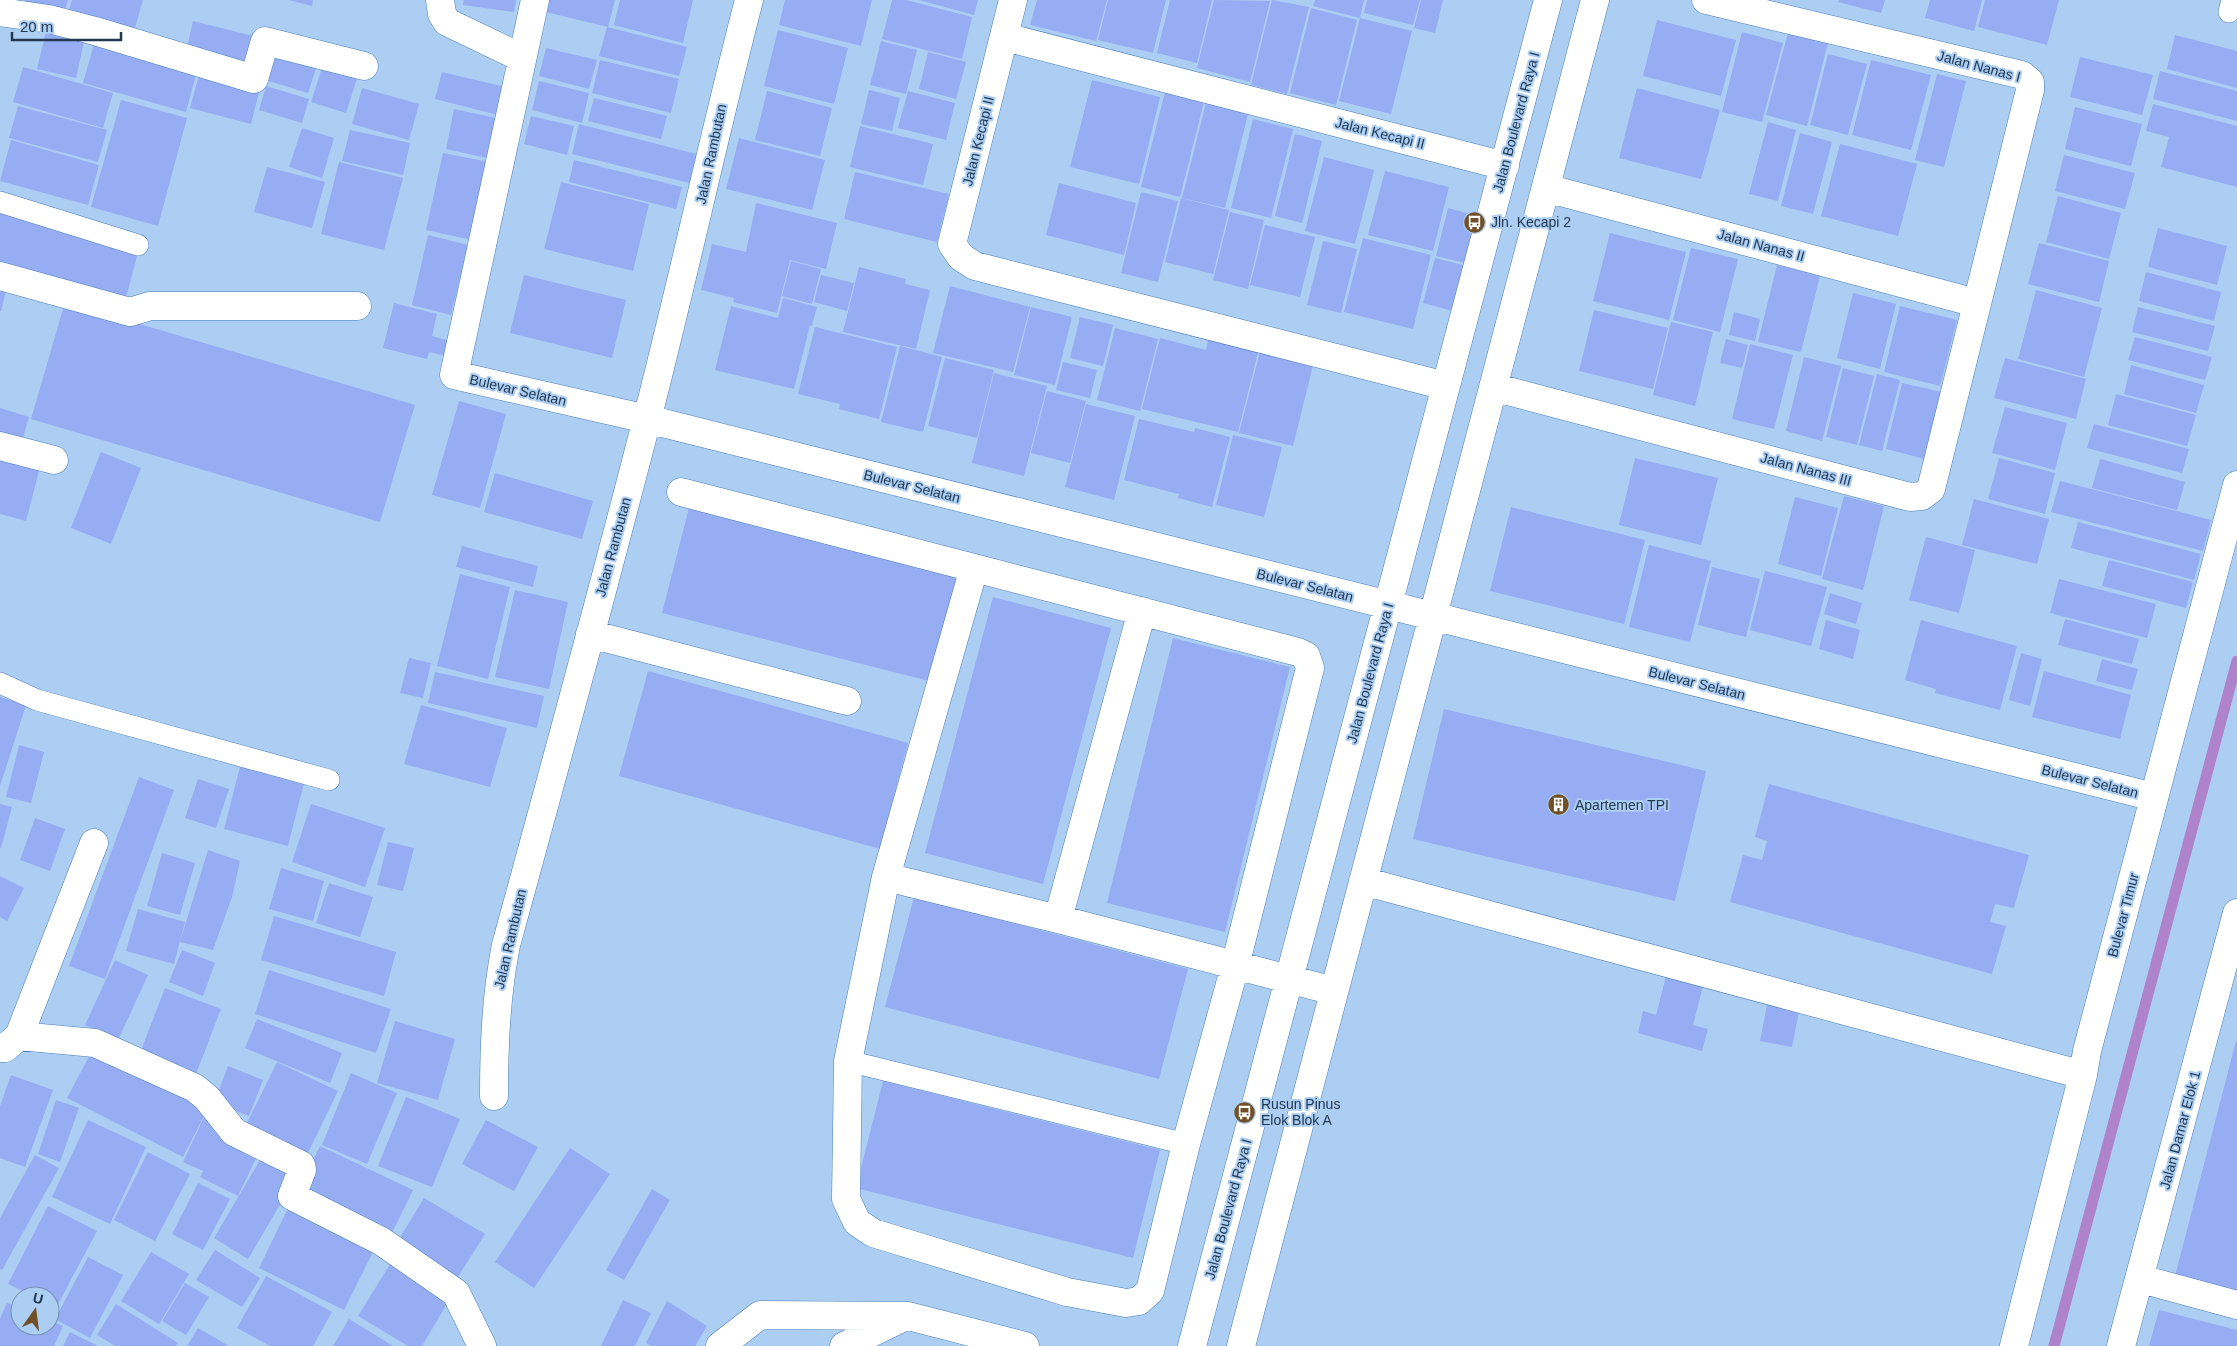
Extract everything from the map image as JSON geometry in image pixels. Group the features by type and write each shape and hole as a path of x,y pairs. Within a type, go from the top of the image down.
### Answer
{"street":[{"path":"440,3 446,22 522,58 535,0"},
{"name":"Jalan Rambutan","path":"494,1096 494,1026 498,987 506,945 647,419 700,206 720,110 749,0"},
{"path":"1004,37 1013,0"},
{"name":"Jalan Boulevard Raya I","path":"1192,1346 1548,0"},
{"path":"1241,1346 1594,0"},
{"name":"Jalan Nanas I","path":"1706,0 2026,78 2030,84 2030,90 1976,303"},
{"path":"0,12 49,19 76,26 254,79 265,41 364,66"},
{"name":"Jalan Kecapi II","path":"1446,386 975,266 961,257 952,244 1004,37 1505,166"},
{"name":"Bulevar Selatan","path":"522,58 454,375 647,419 2154,797"},
{"name":"Jalan Nanas II","path":"1546,188 1976,303"},
{"path":"0,276 130,312 150,306 357,306"},
{"name":"Jalan Nanas III","path":"1493,387 1910,496 1922,496 1931,489 1976,303"},
{"path":"0,446 54,460"},
{"name":"Bulevar Timur","path":"2014,1346 2083,1075 2087,1051 2237,486"},
{"path":"681,492 1142,611 1298,652 1306,656 1310,668 1235,966 1186,1144 1150,1291 1139,1301 1126,1303 1067,1292 873,1234 857,1222 846,1199 848,1061 886,877 974,568"},
{"path":"1058,919 1142,611"},
{"path":"590,634 846,701"},
{"path":"94,842 10,1042 95,1043 195,1088 207,1098 234,1132 301,1165 302,1170 292,1196 381,1240 456,1293 482,1346"},
{"path":"886,877 1058,919 1334,991"},
{"path":"1364,881 2083,1075"},
{"name":"Jalan Damar Elok 1","path":"2121,1346 2141,1279 2237,912"},
{"path":"2141,1279 2237,1305"},
{"path":"720,1346 760,1315 908,1316 1025,1346"},
{"path":"844,1346 908,1316"}],"lane":[{"path":"0,202 138,245"},
{"path":"0,683 37,700 329,780"},
{"path":"848,1061 1186,1144"}],"building":[{"path":"25,0 68,0 63,17 23,6"},
{"path":"72,0 143,0 134,31 68,13"},
{"path":"289,0 313,0 312,6"},
{"path":"464,0 516,0 514,12 463,5"},
{"path":"549,0 615,0 608,27 546,12"},
{"path":"620,0 693,0 683,43 614,25"},
{"path":"785,0 872,0 861,46 779,25"},
{"path":"892,0 906,0 972,17 962,59 882,39"},
{"path":"919,0 978,0 974,15"},
{"path":"1037,0 1107,0 1096,41 1030,25"},
{"path":"1108,0 1166,0 1153,53 1098,40"},
{"path":"1170,0 1212,0 1197,63 1157,53"},
{"path":"1214,0 1270,1 1250,82 1197,68"},
{"path":"1272,0 1309,7 1287,94 1251,85"},
{"path":"1315,0 1364,0 1360,18 1313,6"},
{"path":"1367,0 1420,0 1413,25 1364,13"},
{"path":"1421,0 1443,0 1435,33 1414,28"},
{"path":"1839,0 1885,0 1881,13 1838,2"},
{"path":"1930,0 1982,0 1974,31 1925,18"},
{"path":"1985,0 2059,0 2047,45 1978,27"},
{"path":"1311,8 1357,20 1336,105 1290,93"},
{"path":"1360,18 1412,31 1391,114 1339,101"},
{"path":"1657,20 1736,40 1721,96 1643,76"},
{"path":"193,21 261,38 253,70 186,52"},
{"path":"48,23 86,32 76,78 37,69"},
{"path":"1790,25 1830,35 1807,126 1766,115"},
{"path":"607,27 687,47 679,76 599,56"},
{"path":"778,30 848,48 834,104 764,86"},
{"path":"1742,32 1783,43 1762,122 1722,112"},
{"path":"2175,35 2237,51 2237,88 2167,69"},
{"path":"96,37 198,67 186,112 83,83"},
{"path":"881,41 917,50 906,94 870,85"},
{"path":"269,44 319,59 308,93 259,78"},
{"path":"546,48 597,60 589,89 539,76"},
{"path":"928,52 966,62 956,99 919,89"},
{"path":"1828,54 1867,64 1848,135 1810,125"},
{"path":"2080,57 2153,75 2142,115 2070,97"},
{"path":"325,58 360,69 346,113 311,102"},
{"path":"600,60 679,79 671,113 592,93"},
{"path":"1871,60 1931,75 1911,150 1852,135"},
{"path":"23,67 113,93 103,128 13,102"},
{"path":"201,67 261,84 251,124 190,108"},
{"path":"2160,71 2237,91 2237,121 2153,99"},
{"path":"442,72 505,87 498,115 435,99"},
{"path":"1937,74 1966,81 1944,167 1915,160"},
{"path":"1092,80 1160,97 1139,184 1070,167"},
{"path":"539,81 589,93 582,123 532,110"},
{"path":"266,86 309,99 302,123 259,110"},
{"path":"362,88 419,104 409,140 352,124"},
{"path":"1166,88 1205,98 1180,197 1141,187"},
{"path":"1637,88 1720,110 1701,179 1619,158"},
{"path":"869,90 900,98 892,131 861,124"},
{"path":"767,91 832,108 820,156 755,140"},
{"path":"908,91 955,103 946,140 898,128"},
{"path":"594,98 667,116 661,139 588,121"},
{"path":"121,100 187,118 158,226 91,207"},
{"path":"1206,103 1248,114 1225,208 1182,198"},
{"path":"2153,104 2237,126 2237,187 2161,167 2169,137 2146,131"},
{"path":"18,106 107,130 98,162 9,138"},
{"path":"2075,107 2142,124 2131,166 2065,149"},
{"path":"454,109 496,118 487,158 446,149"},
{"path":"531,116 574,126 567,155 524,144"},
{"path":"1253,119 1293,129 1271,218 1231,208"},
{"path":"1768,122 1796,130 1778,201 1749,194"},
{"path":"579,124 704,156 697,185 572,154"},
{"path":"860,126 933,144 923,185 850,167"},
{"path":"302,128 334,138 322,178 289,167"},
{"path":"350,130 410,143 403,175 342,161"},
{"path":"1800,133 1832,142 1813,214 1781,206"},
{"path":"1295,134 1322,141 1302,223 1275,216"},
{"path":"739,138 825,160 812,210 726,189"},
{"path":"11,140 99,165 88,205 0,181"},
{"path":"1840,144 1917,164 1898,236 1821,216"},
{"path":"443,153 489,162 472,240 426,230"},
{"path":"2064,155 2135,173 2125,209 2055,191"},
{"path":"1324,157 1374,170 1355,244 1305,231"},
{"path":"574,160 682,187 676,209 569,182"},
{"path":"339,162 403,178 384,250 321,234"},
{"path":"267,167 325,182 312,228 254,212"},
{"path":"1385,171 1449,187 1433,251 1368,235"},
{"path":"855,172 949,194 937,242 844,219"},
{"path":"561,182 649,204 633,271 544,249"},
{"path":"1059,183 1136,203 1124,255 1046,235"},
{"path":"1141,192 1178,201 1158,282 1121,273"},
{"path":"2058,196 2121,213 2109,259 2046,242"},
{"path":"1181,198 1229,210 1213,274 1165,262"},
{"path":"756,203 837,223 826,269 790,260 777,313 733,302 734,298 701,290 712,244 746,252"},
{"path":"1448,208 1482,217 1470,264 1436,256"},
{"path":"0,210 139,249 125,301 0,266"},
{"path":"1230,212 1264,220 1248,289 1213,280"},
{"path":"1265,225 1315,237 1300,297 1250,285"},
{"path":"2158,228 2227,246 2217,285 2148,267"},
{"path":"1610,233 1686,252 1669,320 1593,301"},
{"path":"428,235 468,245 451,315 412,305"},
{"path":"1363,238 1431,255 1413,329 1344,312"},
{"path":"1323,241 1357,249 1341,313 1307,305"},
{"path":"2039,243 2109,261 2099,302 2028,284"},
{"path":"1691,248 1738,259 1720,332 1673,320"},
{"path":"1435,258 1471,267 1460,313 1423,303"},
{"path":"791,261 821,269 812,304 782,296"},
{"path":"1777,265 1820,276 1801,352 1758,342"},
{"path":"859,267 906,279 905,284 930,290 916,349 843,332"},
{"path":"2146,272 2221,292 2214,321 2139,301"},
{"path":"524,275 626,300 612,358 510,333"},
{"path":"821,275 854,283 847,311 814,302"},
{"path":"0,285 7,287 1,311 0,311"},
{"path":"950,286 1030,307 1013,372 933,353"},
{"path":"2036,290 2102,308 2084,377 2018,359"},
{"path":"1853,293 1896,304 1880,369 1837,358"},
{"path":"783,298 817,307 812,326 810,325 794,389 715,370 731,306 778,318"},
{"path":"65,302 415,405 380,522 31,419"},
{"path":"394,303 437,314 432,336 457,343 454,358 429,352 427,359 383,348"},
{"path":"1900,306 1957,320 1940,386 1884,372"},
{"path":"1031,307 1072,317 1055,385 1014,375"},
{"path":"2138,307 2215,326 2208,351 2132,332"},
{"path":"1594,310 1668,328 1653,389 1579,371"},
{"path":"1734,312 1760,319 1755,341 1729,335"},
{"path":"1080,317 1113,325 1103,366 1070,358"},
{"path":"1671,322 1713,332 1695,406 1653,395"},
{"path":"815,327 897,347 879,419 839,409 840,404 798,394"},
{"path":"1115,328 1158,339 1140,411 1097,400"},
{"path":"1210,332 1260,345 1238,432 1142,409 1160,338 1206,350"},
{"path":"2135,337 2212,357 2205,380 2128,360"},
{"path":"1726,339 1748,345 1742,368 1720,363"},
{"path":"1750,344 1793,355 1774,429 1732,419"},
{"path":"900,346 942,357 923,432 881,422"},
{"path":"1261,348 1314,361 1293,446 1239,433"},
{"path":"1804,357 1841,366 1822,441 1786,431"},
{"path":"945,358 994,370 977,438 928,426"},
{"path":"2005,358 2086,379 2076,419 1994,398"},
{"path":"1063,362 1097,370 1090,398 1056,390"},
{"path":"2131,365 2204,385 2196,413 2124,394"},
{"path":"1843,368 1874,376 1857,445 1826,437"},
{"path":"994,373 1047,386 1024,476 972,463"},
{"path":"1877,374 1900,380 1882,451 1859,445"},
{"path":"1902,383 1942,392 1925,459 1886,449"},
{"path":"1047,391 1086,401 1070,463 1031,453"},
{"path":"2116,394 2196,415 2187,446 2108,425"},
{"path":"459,401 506,414 480,508 432,495"},
{"path":"1086,404 1135,416 1114,500 1065,487"},
{"path":"2005,407 2067,423 2055,470 1992,453"},
{"path":"0,408 29,417 20,448 0,442"},
{"path":"1139,419 1194,432 1195,428 1230,437 1212,507 1178,498 1179,494 1124,480"},
{"path":"2094,424 2189,449 2182,473 2087,448"},
{"path":"1233,435 1282,447 1264,517 1216,505"},
{"path":"101,452 141,468 111,544 71,528"},
{"path":"0,457 40,467 26,521 0,514"},
{"path":"1635,458 1718,478 1701,545 1619,525"},
{"path":"1999,458 2055,473 2045,514 1988,499"},
{"path":"2100,459 2185,482 2177,510 2092,488"},
{"path":"495,473 593,501 582,539 484,512"},
{"path":"2060,481 2211,520 2203,551 2051,512"},
{"path":"1844,496 1884,506 1863,590 1822,579"},
{"path":"1795,497 1838,508 1821,576 1778,564"},
{"path":"1974,499 2049,519 2037,564 1962,545"},
{"path":"691,500 962,569 933,682 662,613"},
{"path":"1511,507 1645,540 1624,624 1490,591"},
{"path":"2078,522 2201,554 2194,580 2071,548"},
{"path":"1926,537 1975,550 1959,613 1909,600"},
{"path":"1649,545 1711,561 1690,642 1629,627"},
{"path":"462,546 538,566 533,587 456,567"},
{"path":"2109,560 2193,582 2186,608 2102,586"},
{"path":"1712,567 1760,579 1746,637 1698,625"},
{"path":"1765,571 1827,587 1811,646 1750,630"},
{"path":"460,574 510,587 488,679 437,666"},
{"path":"2059,579 2156,604 2147,638 2050,613"},
{"path":"515,590 568,602 549,689 495,677"},
{"path":"1830,593 1862,603 1856,624 1824,614"},
{"path":"993,597 1111,628 1043,884 925,853"},
{"path":"2065,619 2139,639 2132,664 2058,645"},
{"path":"1826,620 1860,630 1853,659 1819,649"},
{"path":"1921,620 2017,646 2000,710 1935,693 1936,689 1905,680"},
{"path":"1173,638 1290,667 1225,932 1107,903"},
{"path":"2021,653 2042,659 2030,706 2009,700"},
{"path":"409,658 431,663 423,698 400,693"},
{"path":"2102,659 2138,669 2132,690 2096,681"},
{"path":"648,671 908,743 880,849 619,776"},
{"path":"2044,671 2131,695 2120,739 2032,717"},
{"path":"435,672 544,696 537,728 428,703"},
{"path":"0,697 26,705 0,786"},
{"path":"421,705 507,728 490,787 404,764"},
{"name":"Apartemen TPI","path":"1444,709 1706,771 1675,901 1413,839"},
{"path":"19,745 44,752 31,803 6,797"},
{"path":"240,767 304,783 288,846 224,829"},
{"path":"139,777 174,790 105,979 69,966"},
{"path":"198,779 229,789 216,828 185,818"},
{"path":"1769,784 2029,855 2014,908 1995,904 1990,922 2006,926 1992,974 1730,902 1743,855 1762,860 1767,841 1755,837"},
{"path":"0,804 12,807 1,848 0,848"},
{"path":"311,804 385,828 365,887 292,862"},
{"path":"35,818 65,829 50,871 20,860"},
{"path":"388,842 414,848 403,891 377,885"},
{"path":"208,850 240,861 232,897 213,950 180,942"},
{"path":"162,853 195,863 180,915 147,906"},
{"path":"281,868 324,881 313,921 269,909"},
{"path":"0,876 24,888 7,921 0,917"},
{"path":"329,883 373,897 360,937 316,923"},
{"path":"914,897 1188,969 1159,1079 885,1007"},
{"path":"138,909 185,922 174,964 126,951"},
{"path":"274,916 396,952 384,996 261,960"},
{"path":"182,950 215,963 203,996 169,982"},
{"path":"115,960 148,975 118,1040 85,1025"},
{"path":"1668,969 1705,978 1693,1025 1708,1029 1702,1051 1638,1033 1643,1011 1656,1015"},
{"path":"269,970 391,1009 376,1053 255,1014"},
{"path":"165,988 221,1009 196,1074 140,1053"},
{"path":"1767,1005 1799,1011 1792,1047 1760,1041"},
{"path":"257,1019 342,1053 330,1083 245,1048"},
{"path":"395,1021 455,1039 438,1100 377,1083"},
{"path":"2237,1041 2237,1292 2175,1276"},
{"path":"94,1047 209,1106 183,1157 67,1098"},
{"path":"277,1062 338,1091 304,1161 243,1131"},
{"path":"228,1066 263,1080 249,1116 214,1103"},
{"path":"351,1073 397,1093 367,1164 322,1145"},
{"path":"11,1075 53,1090 25,1167 0,1158 0,1106"},
{"path":"883,1081 1160,1150 1133,1258 856,1188"},
{"path":"406,1097 460,1119 432,1187 378,1166"},
{"path":"56,1100 79,1108 60,1162 38,1154"},
{"path":"205,1115 260,1150 238,1196 200,1177 203,1171 183,1162"},
{"path":"88,1120 146,1147 110,1224 52,1197"},
{"path":"486,1120 538,1147 514,1191 462,1164"},
{"path":"320,1146 413,1190 390,1237 297,1193"},
{"path":"570,1148 610,1174 534,1288 495,1262"},
{"path":"148,1152 190,1174 155,1241 114,1220"},
{"path":"35,1155 59,1168 2,1270 0,1269 0,1218"},
{"path":"263,1155 297,1176 248,1259 214,1238"},
{"path":"198,1183 230,1199 203,1250 172,1234"},
{"path":"652,1189 670,1200 624,1280 606,1270"},
{"path":"424,1198 485,1234 456,1280 396,1244"},
{"path":"291,1202 377,1244 344,1310 259,1268"},
{"path":"48,1206 97,1231 60,1300 60,1286 12,1286 8,1284"},
{"path":"215,1250 260,1278 242,1307 196,1280"},
{"path":"151,1252 189,1274 159,1324 121,1301"},
{"path":"88,1257 123,1275 90,1338 60,1322 60,1310"},
{"path":"392,1261 451,1297 422,1346 408,1346 358,1316"},
{"path":"266,1276 332,1312 313,1346 270,1346 237,1328"},
{"path":"185,1283 209,1297 186,1335 162,1321"},
{"path":"623,1300 651,1313 635,1346 601,1346"},
{"path":"667,1301 707,1326 695,1346 651,1346 646,1343"},
{"path":"7,1303 10,1304 10,1336 58,1336 54,1346 0,1346 0,1319"},
{"path":"116,1304 178,1343 176,1346 115,1346 97,1335"},
{"path":"2159,1310 2237,1330 2237,1346 2149,1346"},
{"path":"349,1319 393,1346 333,1346"},
{"path":"198,1328 229,1346 187,1346"},
{"path":"70,1332 98,1346 63,1346"}],"waterway":[{"path":"2054,1346 2237,661"}],"place":[{"name":"Jln. Kecapi 2","path":"1475,222"},
{"name":"Apartemen TPI","path":"1559,805"},
{"name":"Rusun Pinus Elok Blok A","path":"1245,1112"}]}
